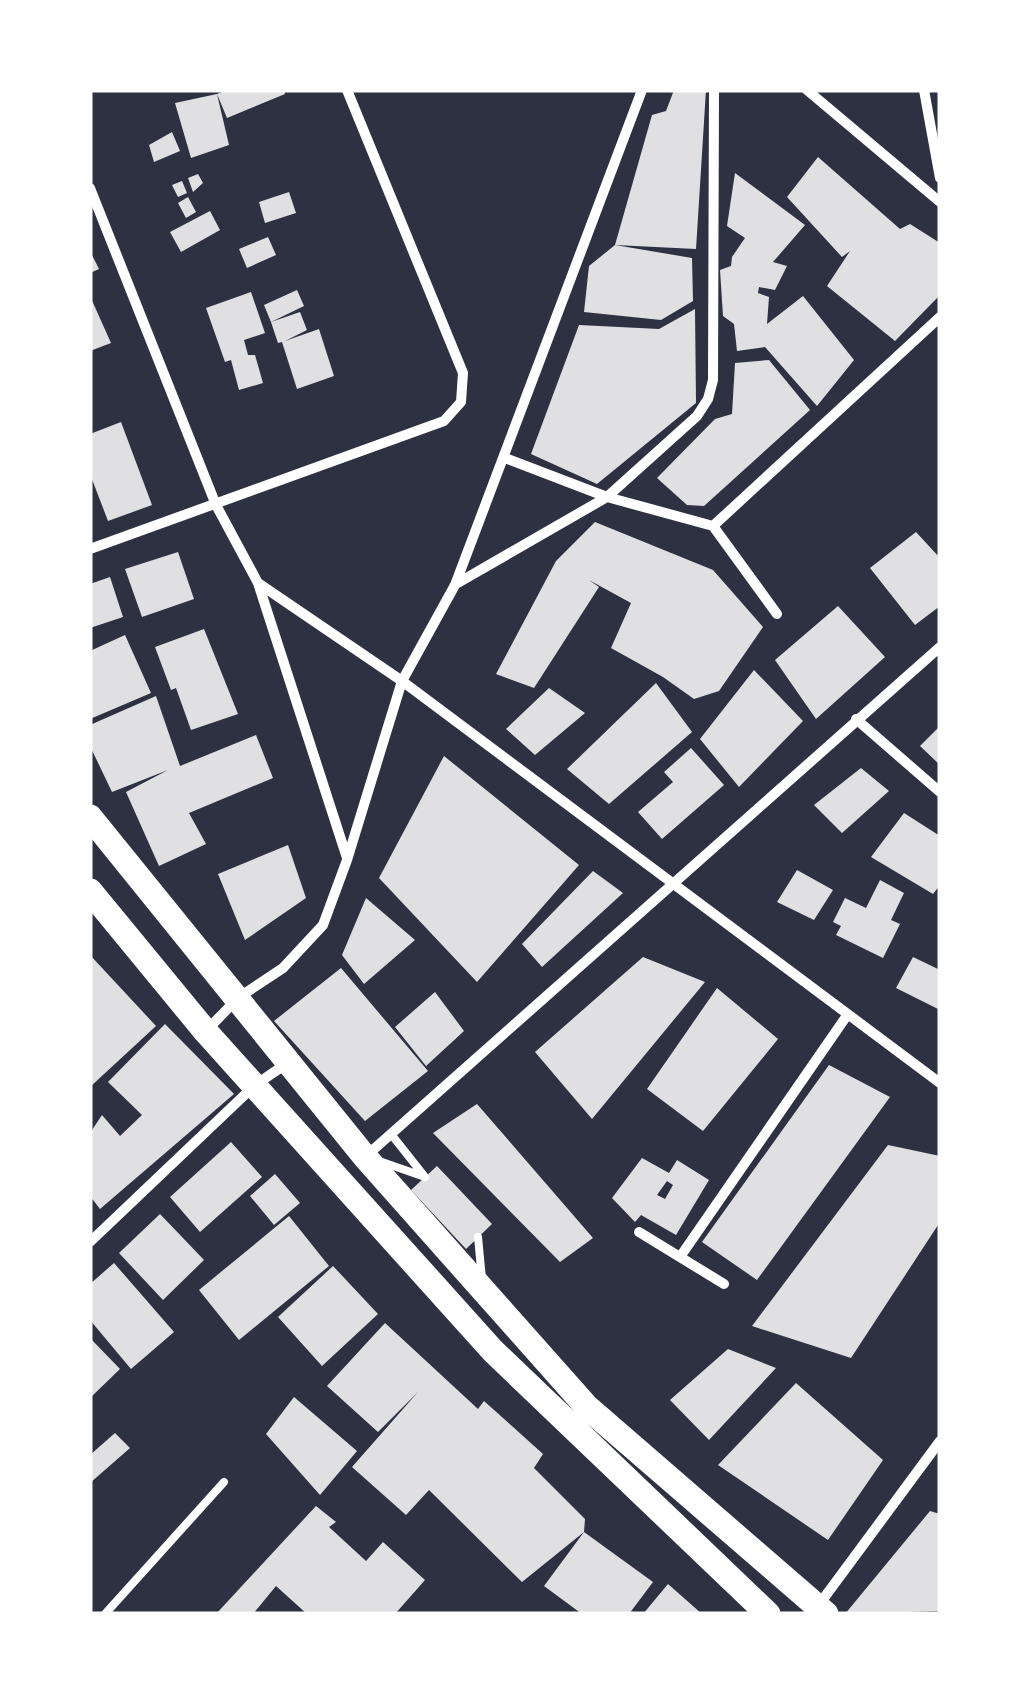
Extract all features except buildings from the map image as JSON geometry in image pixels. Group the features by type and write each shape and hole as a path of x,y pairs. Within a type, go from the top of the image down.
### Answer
{"main road":[{"path":"90,816 287,1064 587,1408 822,1610"},
{"path":"90,892 206,1032 493,1352 768,1614"}],"street":[{"path":"91,546 216,505 444,421 462,402 463,373 347,90"},
{"path":"206,1032 238,998 283,968 322,925 347,860 402,680 455,585 642,90"},
{"path":"455,585 607,497 697,416 708,399 713,380 714,90"},
{"path":"808,90 940,202"},
{"path":"924,90 940,178"},
{"path":"90,188 216,505 258,583 347,860"},
{"path":"713,526 940,318"},
{"path":"505,458 607,497 713,526 777,614"},
{"path":"258,583 402,680 940,1083"},
{"path":"366,1157 940,647"},
{"path":"856,719 940,792"},
{"path":"680,1257 848,1014"},
{"path":"90,1242 255,1085 287,1064"},
{"path":"639,1232 724,1284"},
{"path":"822,1610 940,1441"}],"lane":[{"path":"366,1157 425,1177 391,1134"},
{"path":"478,1237 484,1293"},
{"path":"105,1614 224,1482"}]}
